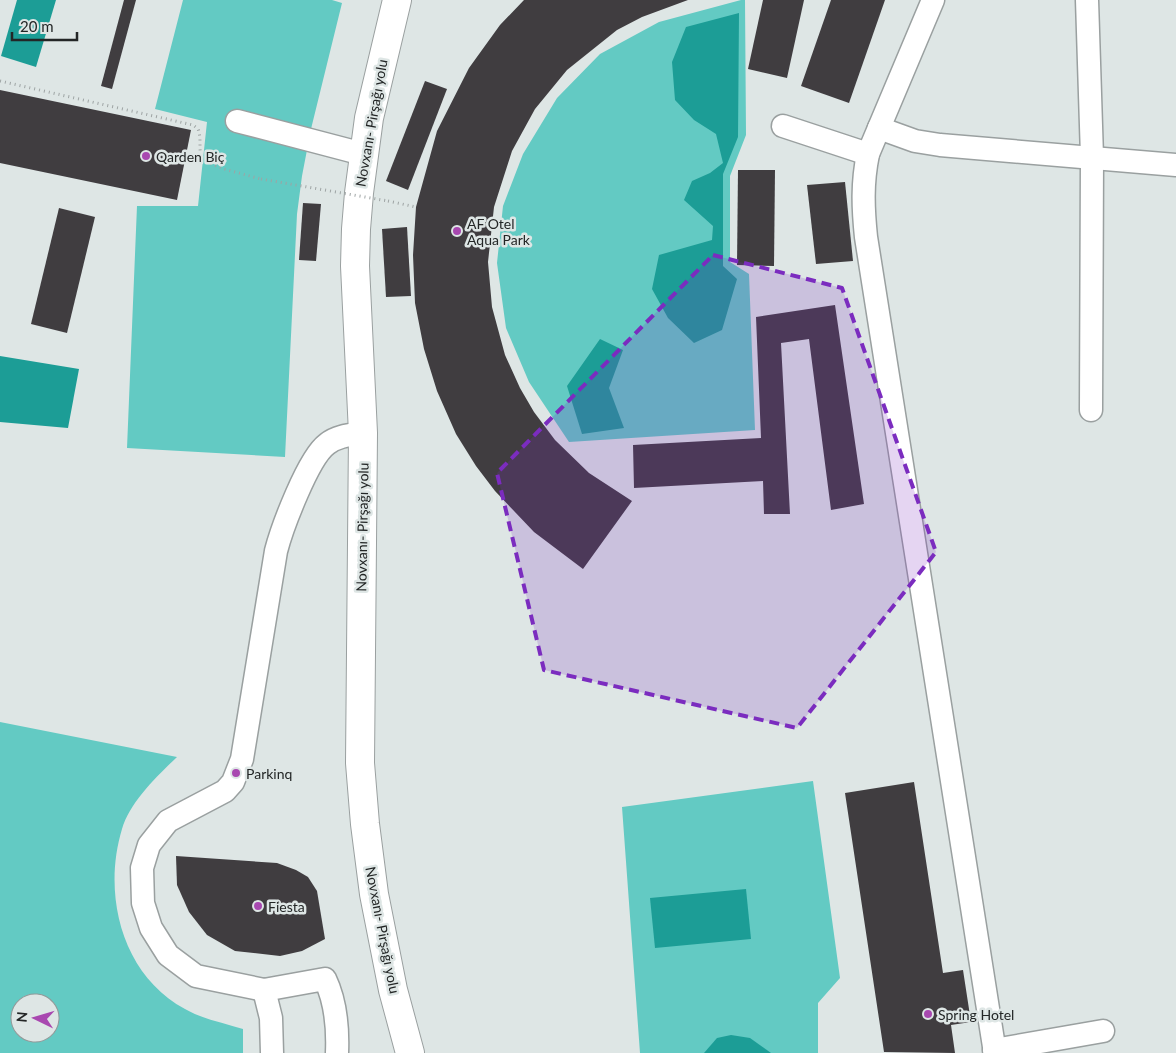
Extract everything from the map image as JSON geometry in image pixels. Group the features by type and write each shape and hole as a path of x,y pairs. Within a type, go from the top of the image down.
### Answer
{"main road":[{"name":"Novxanı- Pirşağı yolu","path":"397,0 369,118 363,154 355,266 363,433 361,771 374,894 393,990 410,1053"}],"street":[{"path":"933,0 868,154 863,179 862,198 866,237 994,1052 1103,1031"},
{"path":"1087,0 1092,157 1091,410"},
{"path":"237,121 363,154"},
{"path":"783,126 868,154"},
{"path":"879,128 915,141 940,146 1176,165"},
{"path":"337,1053 338,1032 330,990 325,979 264,990 196,976 168,955 151,928 143,903 142,868 148,845 168,821 211,800 233,782 242,760 276,551 282,528 315,459 326,445 339,437 363,433"},
{"path":"264,990 272,1018 272,1053"}],"path":[{"path":"0,81 193,126 198,129 201,135 200,153 202,160 224,169 261,179 416,207"}],"highlighted area":[{"path":"713,255 842,288 936,552 797,728 544,670 497,473"}],"shaded area":[{"path":"17,0 56,0 36,67 1,56"},
{"path":"183,0 332,0 342,3 311,129 297,214 285,457 127,448 137,206 198,206 207,122 155,109"},
{"path":"745,0 746,135 730,176 730,262 749,274 755,430 569,442 529,382 506,328 497,263 503,206 523,154 557,98 600,54 659,22"},
{"path":"739,13 738,137 723,174 723,266 737,279 722,330 694,343 668,318 652,289 659,255 712,240 713,226 684,200 692,181 710,173 723,163 716,134 694,120 675,100 672,62 686,27"},
{"path":"600,339 623,350 609,388 624,428 582,434 567,386"},
{"path":"0,356 79,369 68,428 0,422"},
{"path":"0,722 177,757 161,772 138,799 122,829 116,854 115,880 117,906 122,931 132,955 146,976 163,994 185,1009 206,1018 243,1029 243,1053 0,1053"},
{"path":"813,781 840,978 818,1003 818,1053 640,1053 622,807"},
{"path":"746,889 751,939 655,948 650,898"},
{"path":"731,1035 750,1038 771,1053 704,1053 717,1038"}],"building":[{"path":"124,0 136,0 112,89 101,86"},
{"path":"524,0 688,0 642,17 617,30 567,70 535,109 512,151 494,207 488,262 492,307 505,355 520,388 534,412 555,440 589,473 632,501 583,569 534,532 495,491 476,466 456,434 437,391 424,349 415,303 413,255 416,207 437,131 469,68 500,25"},
{"path":"763,0 804,0 787,78 748,69"},
{"path":"831,0 885,0 849,103 801,86"},
{"path":"425,81 447,89 408,190 386,181"},
{"path":"0,90 191,130 177,200 0,163"},
{"path":"738,170 775,170 774,266 737,265"},
{"path":"845,182 853,261 816,264 807,185"},
{"path":"303,203 321,204 316,261 299,260"},
{"path":"59,208 95,217 67,333 31,324"},
{"path":"407,227 411,296 386,297 382,229"},
{"path":"835,305 864,504 831,510 809,339 781,343 790,514 764,514 763,481 634,488 633,445 761,438 756,317"},
{"path":"914,782 943,973 963,970 971,1022 951,1025 955,1053 884,1052 845,793"},
{"path":"176,856 277,863 296,870 308,877 317,891 325,939 302,951 280,956 235,951 207,935 189,912 177,885"}],"place":[{"name":"Qarden Biç","path":"146,156"},
{"name":"AF Otel Aqua Park","path":"457,231"},
{"name":"Parkinq","path":"236,773"},
{"name":"Fiesta","path":"258,906"},
{"name":"Spring Hotel","path":"928,1014"}]}
